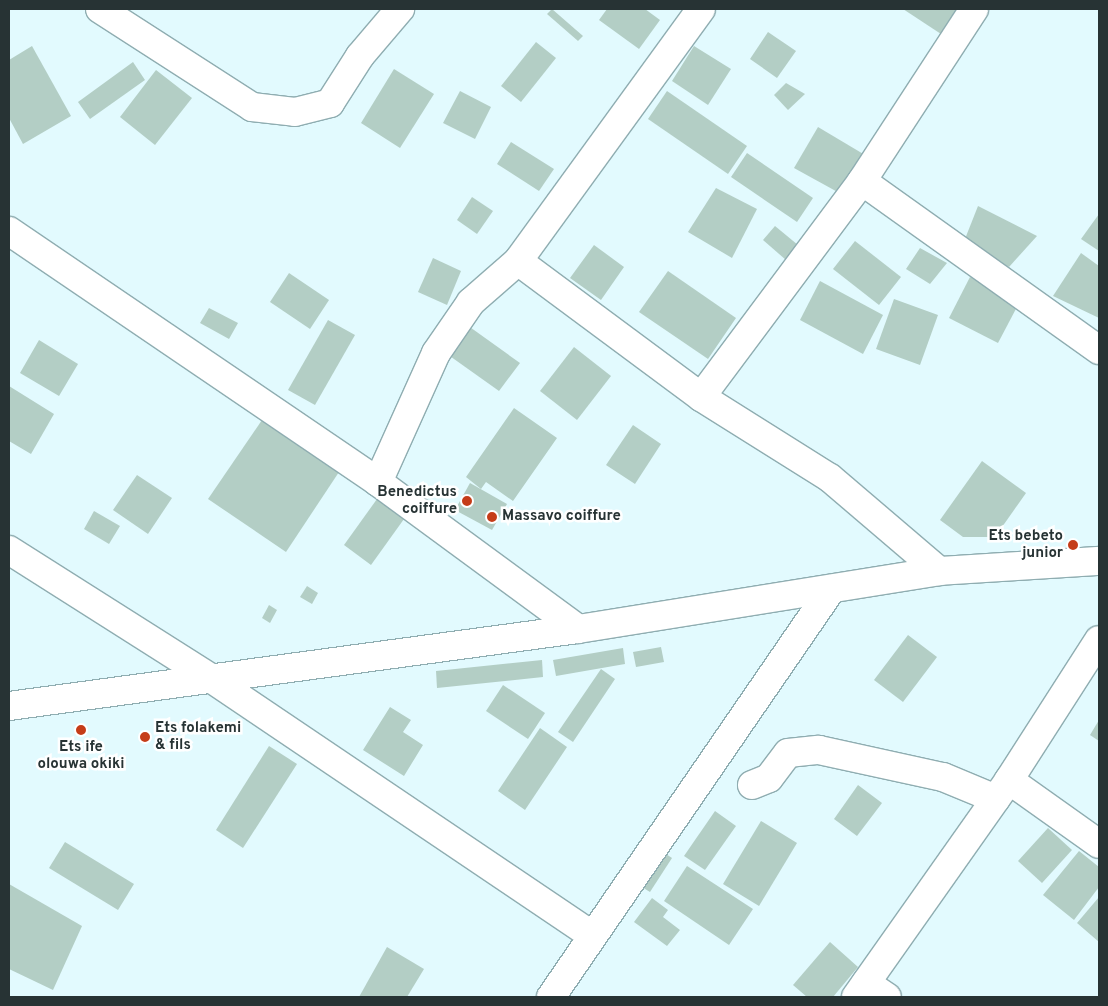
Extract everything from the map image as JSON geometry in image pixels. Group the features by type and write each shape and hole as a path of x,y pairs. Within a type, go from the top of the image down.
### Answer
{"street":[{"path":"100,9 252,108 295,112 330,103 360,56 400,9"},
{"path":"378,482 436,353 471,302 518,261 701,9"},
{"path":"701,397 862,181 974,9"},
{"path":"862,181 1099,350"},
{"path":"9,232 378,482 578,629"},
{"path":"518,261 701,397 830,478 939,572"},
{"path":"9,550 212,679 591,935"},
{"path":"9,706 578,629 939,572 1099,561"},
{"path":"551,997 591,935 831,590"},
{"path":"870,992 1099,640"},
{"path":"752,785 769,778 788,753 819,750 1003,789 1099,844"}],"building":[{"path":"552,9 583,36 578,41 547,14"},
{"path":"607,9 645,9 660,20 639,49 599,20"},
{"path":"903,9 958,9 941,34"},
{"path":"768,32 796,51 777,78 750,59"},
{"path":"536,42 556,58 521,102 501,86"},
{"path":"32,46 71,116 23,144 9,118 9,60"},
{"path":"694,46 731,69 708,105 672,81"},
{"path":"133,62 145,80 90,119 78,102"},
{"path":"394,69 434,94 400,148 361,123"},
{"path":"156,70 192,98 155,145 120,117"},
{"path":"786,83 805,94 788,110 774,95"},
{"path":"460,91 491,107 475,139 443,123"},
{"path":"667,91 747,146 728,174 648,119"},
{"path":"818,127 865,155 843,195 794,168"},
{"path":"511,142 554,169 539,191 497,164"},
{"path":"747,153 813,198 797,222 731,177"},
{"path":"716,188 757,209 732,258 688,232"},
{"path":"472,197 493,211 477,234 457,220"},
{"path":"978,206 1037,236 1009,267 963,244"},
{"path":"1099,214 1099,251 1081,239"},
{"path":"775,226 798,245 786,260 763,240"},
{"path":"855,241 901,277 879,305 833,269"},
{"path":"594,245 624,267 601,300 570,278"},
{"path":"920,248 947,263 930,284 906,269"},
{"path":"1081,253 1099,266 1099,318 1053,296"},
{"path":"433,258 461,271 447,305 418,292"},
{"path":"668,271 736,318 708,359 639,312"},
{"path":"289,273 329,300 310,329 270,302"},
{"path":"970,277 1019,303 998,343 949,318"},
{"path":"820,281 883,315 863,354 800,320"},
{"path":"894,299 938,315 920,365 876,349"},
{"path":"209,308 238,323 229,339 200,323"},
{"path":"328,320 355,335 315,405 288,390"},
{"path":"467,325 520,363 499,391 447,354"},
{"path":"39,340 78,364 59,396 20,373"},
{"path":"574,347 611,376 577,420 540,391"},
{"path":"9,386 54,414 31,454 9,441"},
{"path":"514,408 557,438 513,501 486,482 481,489 466,477"},
{"path":"262,420 339,472 286,552 208,499"},
{"path":"633,425 661,444 635,484 606,465"},
{"path":"982,461 1026,493 995,537 963,537 940,520"},
{"path":"137,475 172,498 148,534 113,510"},
{"path":"470,483 507,504 492,530 455,510"},
{"path":"377,499 404,519 371,565 344,545"},
{"path":"94,511 120,526 109,544 84,529"},
{"path":"307,586 318,593 312,604 300,597"},
{"path":"269,605 277,610 270,623 262,618"},
{"path":"908,635 937,657 903,702 874,680"},
{"path":"661,647 664,662 636,667 633,652"},
{"path":"623,648 625,664 556,676 553,660"},
{"path":"542,660 543,677 437,688 436,671"},
{"path":"601,669 615,679 573,742 558,732"},
{"path":"503,685 545,713 528,739 486,711"},
{"path":"390,707 411,720 403,732 423,745 404,776 363,750"},
{"path":"1099,720 1099,741 1090,735"},
{"path":"540,728 567,747 525,810 498,791"},
{"path":"269,746 297,764 243,848 216,830"},
{"path":"858,785 882,803 857,836 834,819"},
{"path":"715,811 736,826 705,870 684,856"},
{"path":"761,821 797,843 759,906 723,884"},
{"path":"1048,828 1072,850 1042,883 1018,861"},
{"path":"65,842 134,884 118,910 49,868"},
{"path":"660,850 672,858 650,892 637,884"},
{"path":"1079,851 1099,867 1099,887 1074,920 1043,895"},
{"path":"687,866 753,909 729,945 664,901"},
{"path":"9,884 82,926 53,990 9,969"},
{"path":"1099,897 1099,942 1077,923"},
{"path":"652,898 668,910 663,917 680,930 667,946 634,922"},
{"path":"830,942 858,967 833,997 807,997 793,985"},
{"path":"387,947 424,969 407,997 359,997"}],"place":[{"name":"Benedictus coiffure","path":"467,501"},
{"name":"Massavo coiffure","path":"492,517"},
{"name":"Ets bebeto junior","path":"1073,545"},
{"name":"Ets ife olouwa okiki","path":"81,730"},
{"name":"Ets folakemi & fils","path":"145,737"}]}
